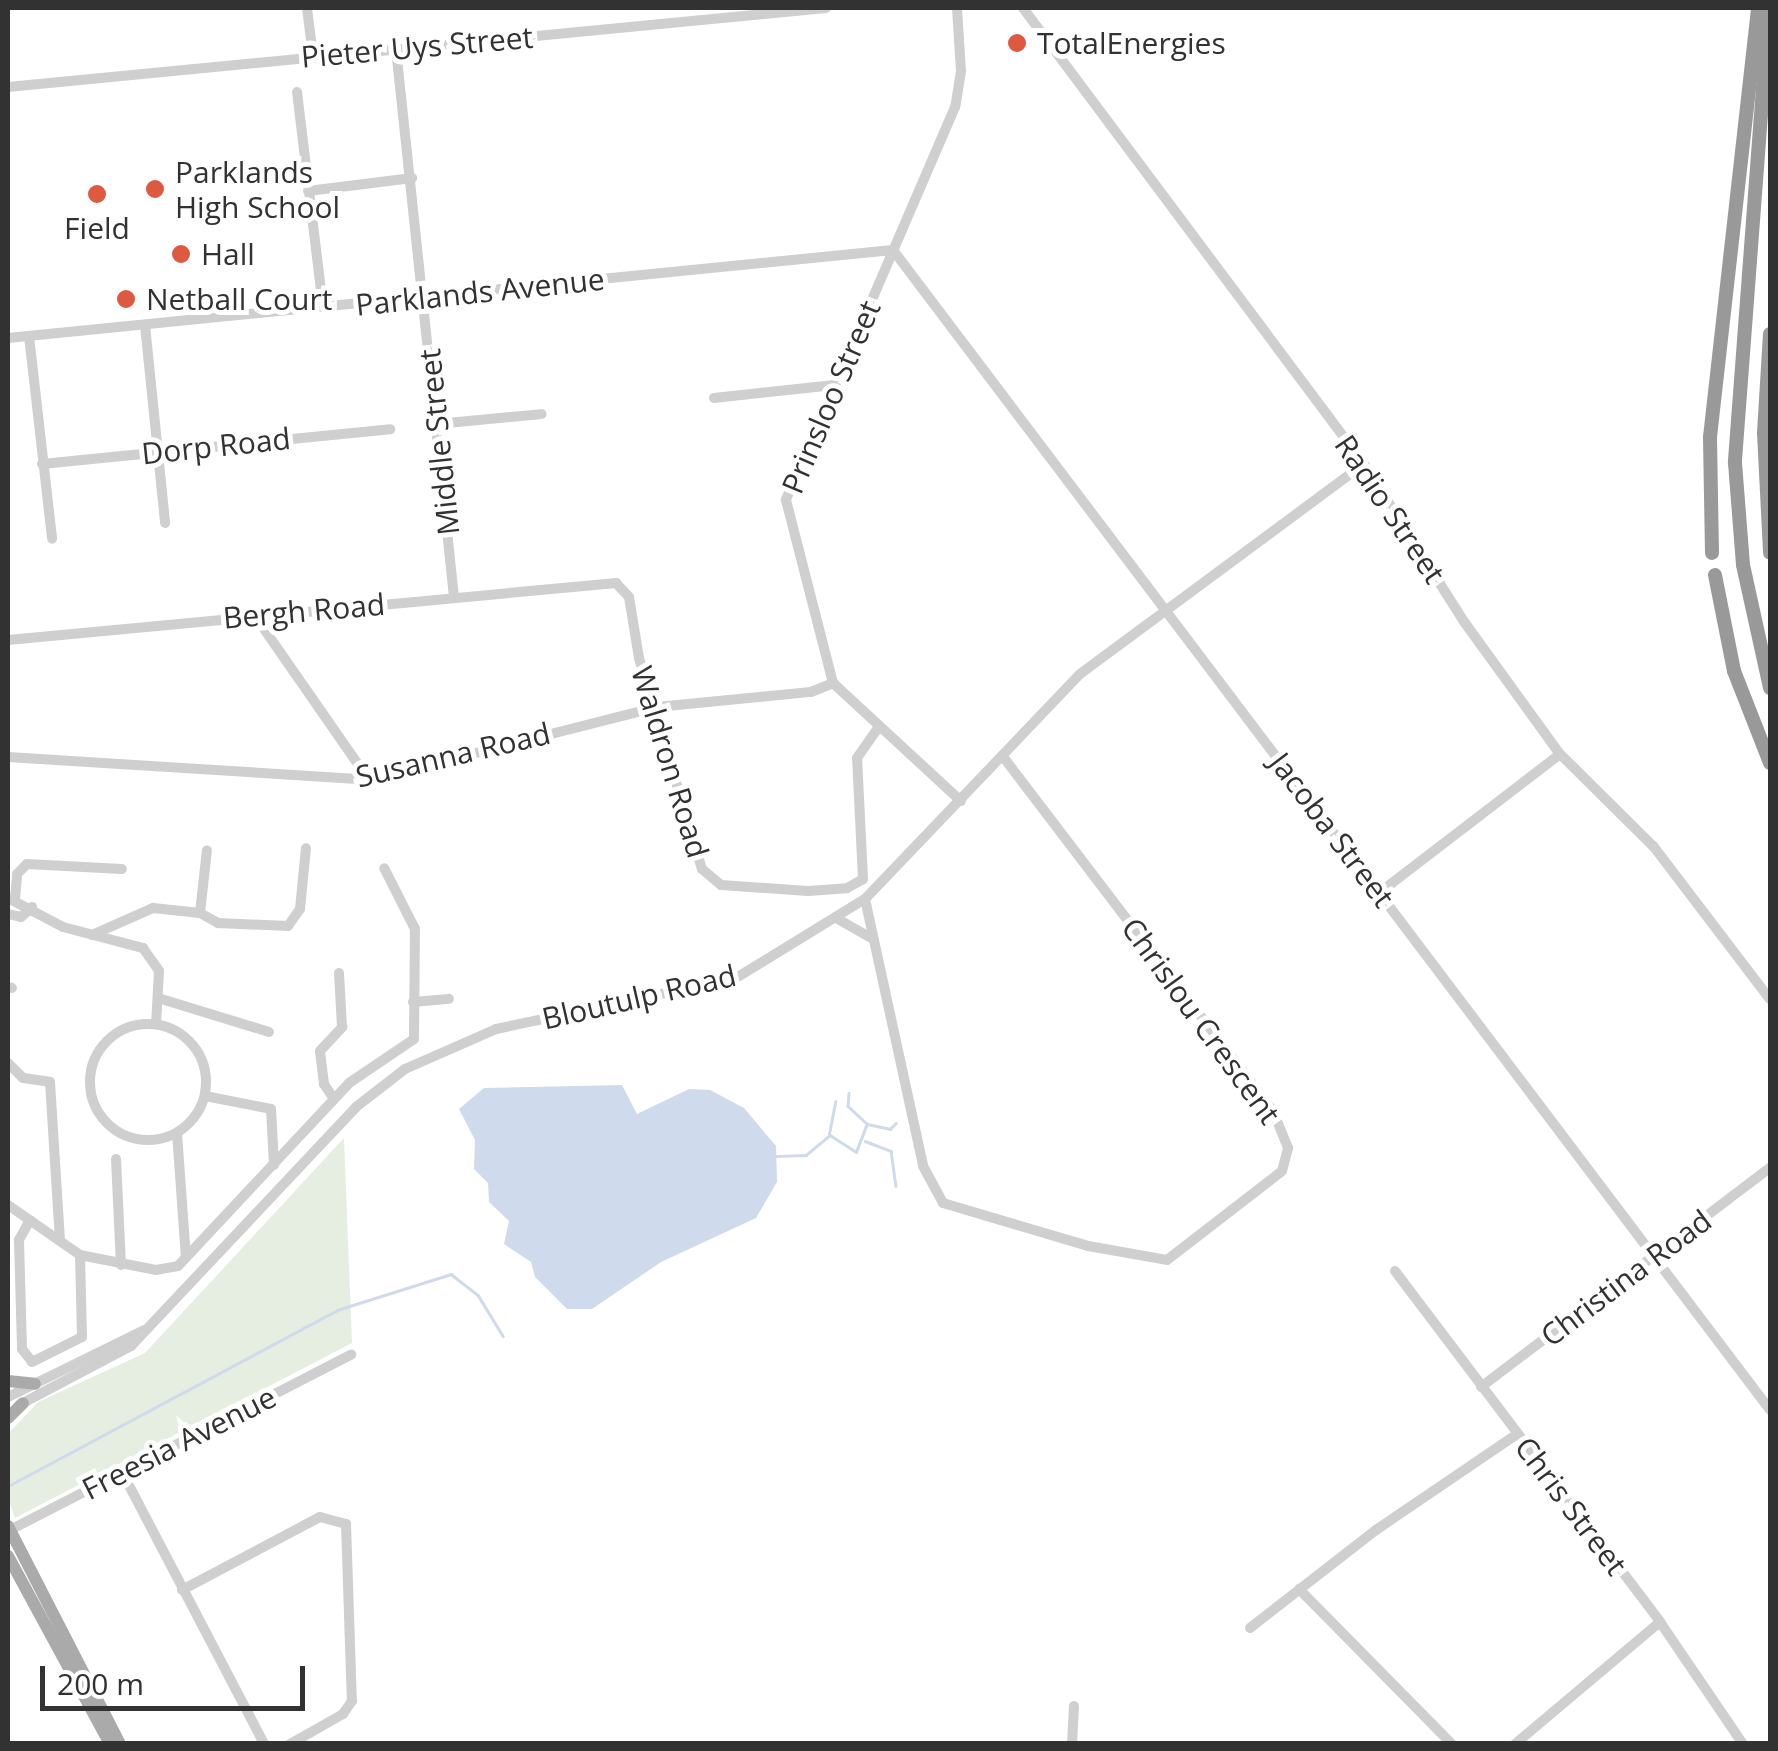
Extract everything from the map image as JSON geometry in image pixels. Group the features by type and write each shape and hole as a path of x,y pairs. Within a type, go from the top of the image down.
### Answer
{"highway":[{"path":"1712,553 1710,437 1758,8"},
{"path":"1769,8 1735,462 1742,566 1770,688"},
{"path":"1770,334 1764,433 1770,553"},
{"path":"1715,575 1734,671 1770,763"}],"main road":[{"path":"8,1380 35,1384"},
{"path":"8,1414 23,1403"},
{"path":"8,1529 120,1744"},
{"path":"8,1556 110,1744"}],"street":[{"path":"307,8 312,56"},
{"path":"662,8 663,23"},
{"name":"Pieter Uys Street","path":"8,87 826,8"},
{"name":"Prinsloo Street","path":"833,683 786,500 960,93 956,8"},
{"name":"Radio Street","path":"1023,8 1364,464 1473,634 1560,754 1654,847 1770,999"},
{"name":"Middle Street","path":"396,49 454,597"},
{"path":"296,92 321,289"},
{"path":"308,191 412,178"},
{"name":"Parklands Avenue","path":"8,338 892,250"},
{"name":"Jacoba Street","path":"892,250 1770,1410"},
{"path":"145,325 165,523"},
{"path":"29,336 52,539"},
{"path":"714,398 834,386"},
{"path":"437,424 542,414"},
{"name":"Dorp Road","path":"42,464 390,429"},
{"name":"Bloutulp Road","path":"23,1403 131,1346 356,1107 405,1069 496,1029 736,978 864,899 1072,681 1364,464"},
{"name":"Bergh Road","path":"8,640 601,582"},
{"name":"Waldron Road","path":"601,582 616,583 629,597 636,648 708,880 791,891 847,888 866,874 857,758 878,728"},
{"path":"255,616 369,780"},
{"path":"833,683 961,801"},
{"name":"Susanna Road","path":"8,757 369,780 656,708 815,692 833,683"},
{"path":"1379,893 1560,754"},
{"name":"Chrislou Crescent","path":"864,899 924,1166 943,1203 1088,1246 1167,1260 1282,1171 1288,1148 1273,1111 1002,755"},
{"path":"92,935 143,909 200,914 218,923 278,928 294,922 306,848"},
{"path":"200,914 207,850"},
{"path":"122,869 26,864 17,874 12,896 92,935 150,954 159,971 156,1024"},
{"path":"8,1206 80,1256 168,1268 186,1258 361,1072 411,1043 415,930 384,868"},
{"path":"8,914 21,916 33,909"},
{"path":"836,918 860,926 874,940"},
{"path":"334,1098 324,1084 320,1050 342,1026 339,972"},
{"path":"158,998 269,1032"},
{"path":"414,1002 449,998"},
{"path":"156,1024 190,1042 201,1058 204,1096 178,1133 158,1140 129,1136 104,1120 94,1103 93,1063 102,1046 136,1025 156,1024"},
{"path":"8,1063 22,1078 50,1082 60,1240"},
{"path":"204,1096 271,1109 274,1165"},
{"path":"178,1133 186,1258"},
{"path":"116,1158 121,1264"},
{"name":"Christina Road","path":"1481,1387 1770,1168"},
{"path":"40,1227 57,1218"},
{"path":"30,1220 18,1240 22,1349 32,1362 82,1337 80,1256"},
{"path":"184,1234 203,1240"},
{"name":"Chris Street","path":"1395,1272 1660,1622 1742,1744"},
{"name":"Bloutulp Road","path":"8,1398 145,1330"},
{"name":"Freesia Avenue","path":"8,1529 351,1356"},
{"path":"1250,1628 1517,1434"},
{"path":"122,1472 264,1744"},
{"path":"182,1590 320,1517 346,1524 352,1700 343,1714 290,1744"},
{"path":"1299,1589 1452,1744"},
{"path":"1516,1744 1660,1622"},
{"path":"1072,1744 1074,1706"}],"shaded area":[{"path":"344,1138 352,1343 15,1518 8,1498 8,1434 38,1402 145,1353"}],"water":[{"path":"622,1085 637,1114 689,1089 710,1090 744,1108 776,1146 777,1182 756,1218 661,1262 592,1309 567,1309 535,1277 531,1262 504,1244 509,1221 489,1202 488,1183 474,1169 475,1140 459,1109 484,1088"}],"waterway":[{"path":"849,1093 848,1106 867,1124"},
{"path":"829,1134 835,1102"},
{"path":"776,1156 806,1155 830,1135 856,1152 867,1124 890,1129 896,1123"},
{"path":"865,1141 891,1151 896,1186"},
{"path":"8,1486 337,1310 451,1274 478,1295 503,1336"}],"place":[{"name":"TotalEnergies","path":"1017,43"},
{"name":"Parklands High School","path":"155,189"},
{"name":"Field","path":"97,194"},
{"name":"Hall","path":"181,254"},
{"name":"Netball Court","path":"126,299"}]}
